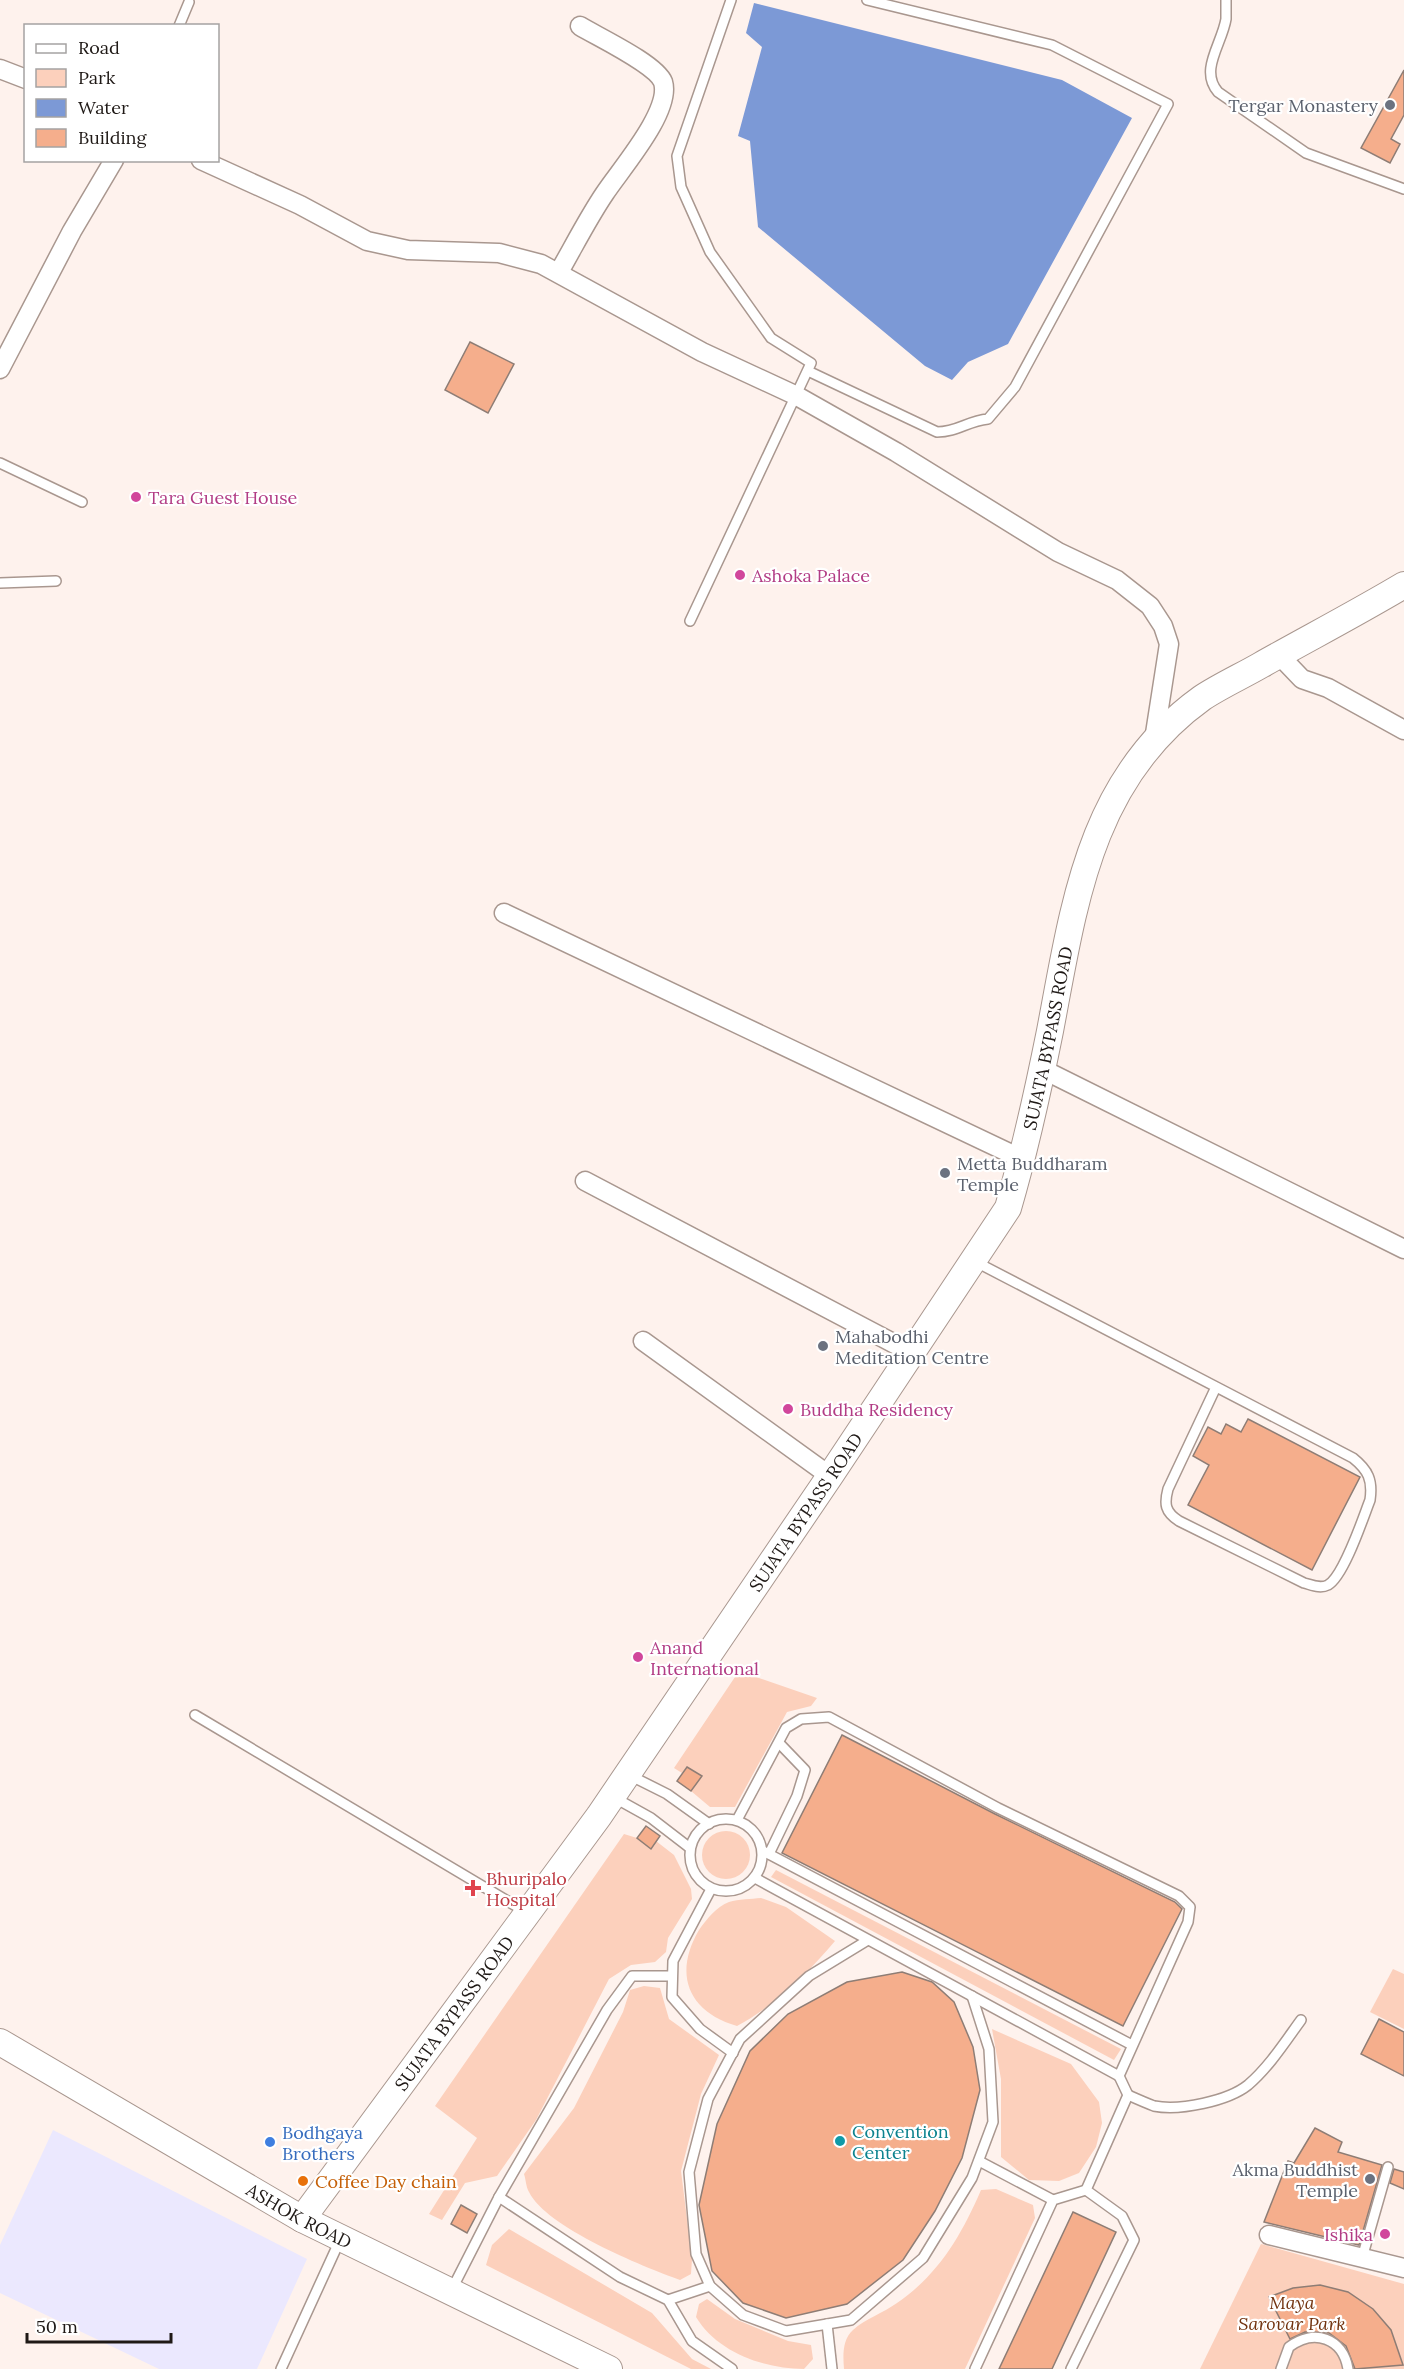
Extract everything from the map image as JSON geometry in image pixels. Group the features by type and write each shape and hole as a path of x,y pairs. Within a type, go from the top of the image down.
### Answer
{"street":[{"path":"559,272 604,194 651,128 664,90 663,82 651,69 580,26"},
{"path":"0,69 24,78"},
{"path":"0,369 72,231 113,162"},
{"path":"206,162 291,200 367,241 408,250 499,252 519,256 559,272 702,352 796,396 896,452 1059,552 1117,580 1150,606 1163,626 1168,644 1154,740"},
{"name":"SUJATA BYPASS ROAD","path":"302,2219 612,1796 830,1476 1008,1208 1022,1159 1042,1069 1075,900 1085,866 1111,803 1154,740 1203,698 1291,668 1404,585"},
{"path":"1291,668 1404,730"},
{"path":"504,913 1022,1159"},
{"path":"1042,1069 1404,1249"},
{"path":"585,1182 912,1353"},
{"path":"643,1341 830,1476"},
{"name":"ASHOK ROAD","path":"0,2042 302,2219 609,2369"},
{"path":"1269,2235 1404,2268"}],"lane":[{"path":"690,621 812,363 771,338 710,252 681,187 677,156 731,0"},
{"path":"808,371 937,432 955,432 970,421 988,419 1015,387 1168,104 1052,45 867,0"},
{"path":"1226,0 1226,20 1210,71 1210,83 1218,92 1306,153 1404,189"},
{"path":"180,24 189,2"},
{"path":"0,464 82,502"},
{"path":"0,583 56,581"},
{"path":"974,1261 1353,1458 1364,1467 1372,1487 1370,1500 1341,1568 1330,1584 1323,1587 1304,1583 1179,1521 1168,1512 1165,1500 1168,1489 1216,1387"},
{"path":"195,1715 528,1913"},
{"path":"737,1820 786,1728 801,1719 829,1717 998,1808 1186,1901 1190,1907 1188,1922 1119,2076"},
{"path":"779,1743 805,1770 797,1796 766,1853 755,1878 735,1891 711,1889 693,1872 690,1848 695,1837 709,1824 725,1819 737,1820 756,1834 766,1853 1132,2045"},
{"path":"627,1773 667,1794 709,1824"},
{"path":"612,1796 651,1818 690,1848"},
{"path":"755,1878 1119,2076 1128,2095 1155,2106 1201,2104 1231,2095 1259,2073 1301,2020"},
{"path":"711,1889 673,1961 672,1997 700,2029 733,2053"},
{"path":"868,1940 809,1976 740,2040 708,2099 689,2172 696,2254 710,2286 743,2315 786,2331 851,2320 923,2258 972,2178 993,2122 989,2049 972,1996"},
{"path":"451,2292 499,2197 607,2010 632,1977 672,1976"},
{"path":"979,2161 1053,2200 1086,2190 1128,2095"},
{"path":"1362,2258 1388,2167"},
{"path":"1071,2369 1134,2240 1122,2216 1086,2190"},
{"path":"499,2197 620,2277 668,2300 692,2341 732,2369"},
{"path":"975,2369 1053,2200"},
{"path":"281,2369 341,2238"},
{"path":"668,2300 710,2286"},
{"path":"827,2324 832,2369"},
{"path":"1281,2369 1290,2347 1310,2337 1332,2341 1341,2349 1348,2369"}],"shaded area":[{"path":"53,2130 307,2259 257,2369 159,2369 0,2293 0,2245"}],"green space":[{"path":"739,1671 817,1698 811,1706 787,1712 735,1807 710,1807 691,1791 701,1776 687,1767 682,1773 674,1768"},
{"path":"721,1831 731,1831 746,1841 750,1855 749,1864 740,1875 731,1879 721,1879 706,1869 702,1860 702,1850 712,1835"},
{"path":"624,1834 637,1838 651,1848 656,1841 674,1855 691,1889 692,1899 668,1938 666,1952 655,1962 631,1965 609,1979 536,2120 497,2176 465,2183 442,2220 429,2214 477,2138 435,2106"},
{"path":"776,1870 1121,2049 1114,2060 771,1877"},
{"path":"761,1898 786,1907 835,1941 790,1988 764,2009 737,2026 720,2020 697,2001 690,1989 687,1962 691,1946 699,1930 716,1910 729,1902"},
{"path":"1393,1969 1404,1974 1404,2029 1370,2012"},
{"path":"644,1986 660,1988 669,2019 719,2055 701,2094 681,2171 692,2259 691,2274 680,2280 597,2244 555,2219 539,2206 529,2192 524,2174 574,2108 623,2012 630,1990"},
{"path":"992,2029 1071,2064 1099,2102 1102,2123 1096,2147 1079,2173 1059,2181 1029,2180 1001,2157 1001,2079"},
{"path":"996,2189 1033,2205 1035,2218 965,2369 844,2369 844,2348 849,2334 897,2303 925,2280 957,2238 981,2190"},
{"path":"509,2229 652,2313 692,2359 711,2369 691,2369 486,2265 492,2245"},
{"name":"Maya Sarovar Park","path":"1261,2244 1404,2284 1404,2369 1200,2369"},
{"path":"707,2299 735,2319 788,2341 811,2345 813,2359 804,2369 789,2368 758,2362 729,2349 716,2340 696,2317 699,2304"}],"water":[{"path":"754,3 1062,80 1132,118 1008,344 968,362 952,380 925,366 758,227 750,141 738,136 762,47 746,33"}],"building":[{"path":"1404,70 1404,115 1391,139 1400,144 1390,163 1361,148"},
{"path":"470,342 514,364 488,413 445,390"},
{"path":"1248,1419 1360,1477 1312,1570 1188,1505 1209,1465 1193,1456 1208,1427 1221,1434 1226,1424 1241,1432"},
{"path":"842,1735 995,1814 1175,1902 1182,1909 1123,2026 782,1853"},
{"path":"687,1767 702,1776 691,1791 677,1781"},
{"path":"646,1826 660,1836 651,1849 637,1838"},
{"name":"Convention Center","path":"902,1972 932,1982 954,2002 973,2047 980,2090 962,2158 935,2211 903,2260 847,2304 786,2318 743,2303 712,2271 699,2205 717,2124 750,2051 788,2014 847,1982"},
{"path":"1379,2019 1404,2032 1404,2076 1361,2054"},
{"path":"1315,2128 1342,2142 1338,2152 1382,2165 1359,2245 1264,2222 1288,2161 1294,2163"},
{"path":"1394,2169 1404,2172 1404,2189 1390,2183"},
{"path":"461,2205 477,2214 467,2233 451,2224"},
{"path":"1073,2212 1116,2232 1052,2369 999,2369"},
{"path":"1320,2285 1348,2292 1373,2309 1391,2330 1403,2365 1355,2369 1346,2346 1329,2333 1305,2332 1290,2339 1269,2297 1293,2288"}],"place":[{"name":"Tergar Monastery","path":"1390,105"},
{"name":"Tara Guest House","path":"136,497"},
{"name":"Ashoka Palace","path":"740,575"},
{"name":"Metta Buddharam Temple","path":"945,1173"},
{"name":"Mahabodhi Meditation Centre","path":"823,1346"},
{"name":"Buddha Residency","path":"788,1409"},
{"name":"Anand International","path":"638,1657"},
{"name":"Bhuripalo Hospital","path":"473,1888"},
{"name":"Convention Center","path":"840,2141"},
{"name":"Bodhgaya Brothers","path":"270,2142"},
{"name":"Akma Buddhist Temple","path":"1370,2179"},
{"name":"Coffee Day chain","path":"303,2181"},
{"name":"Ishika","path":"1385,2234"}]}
